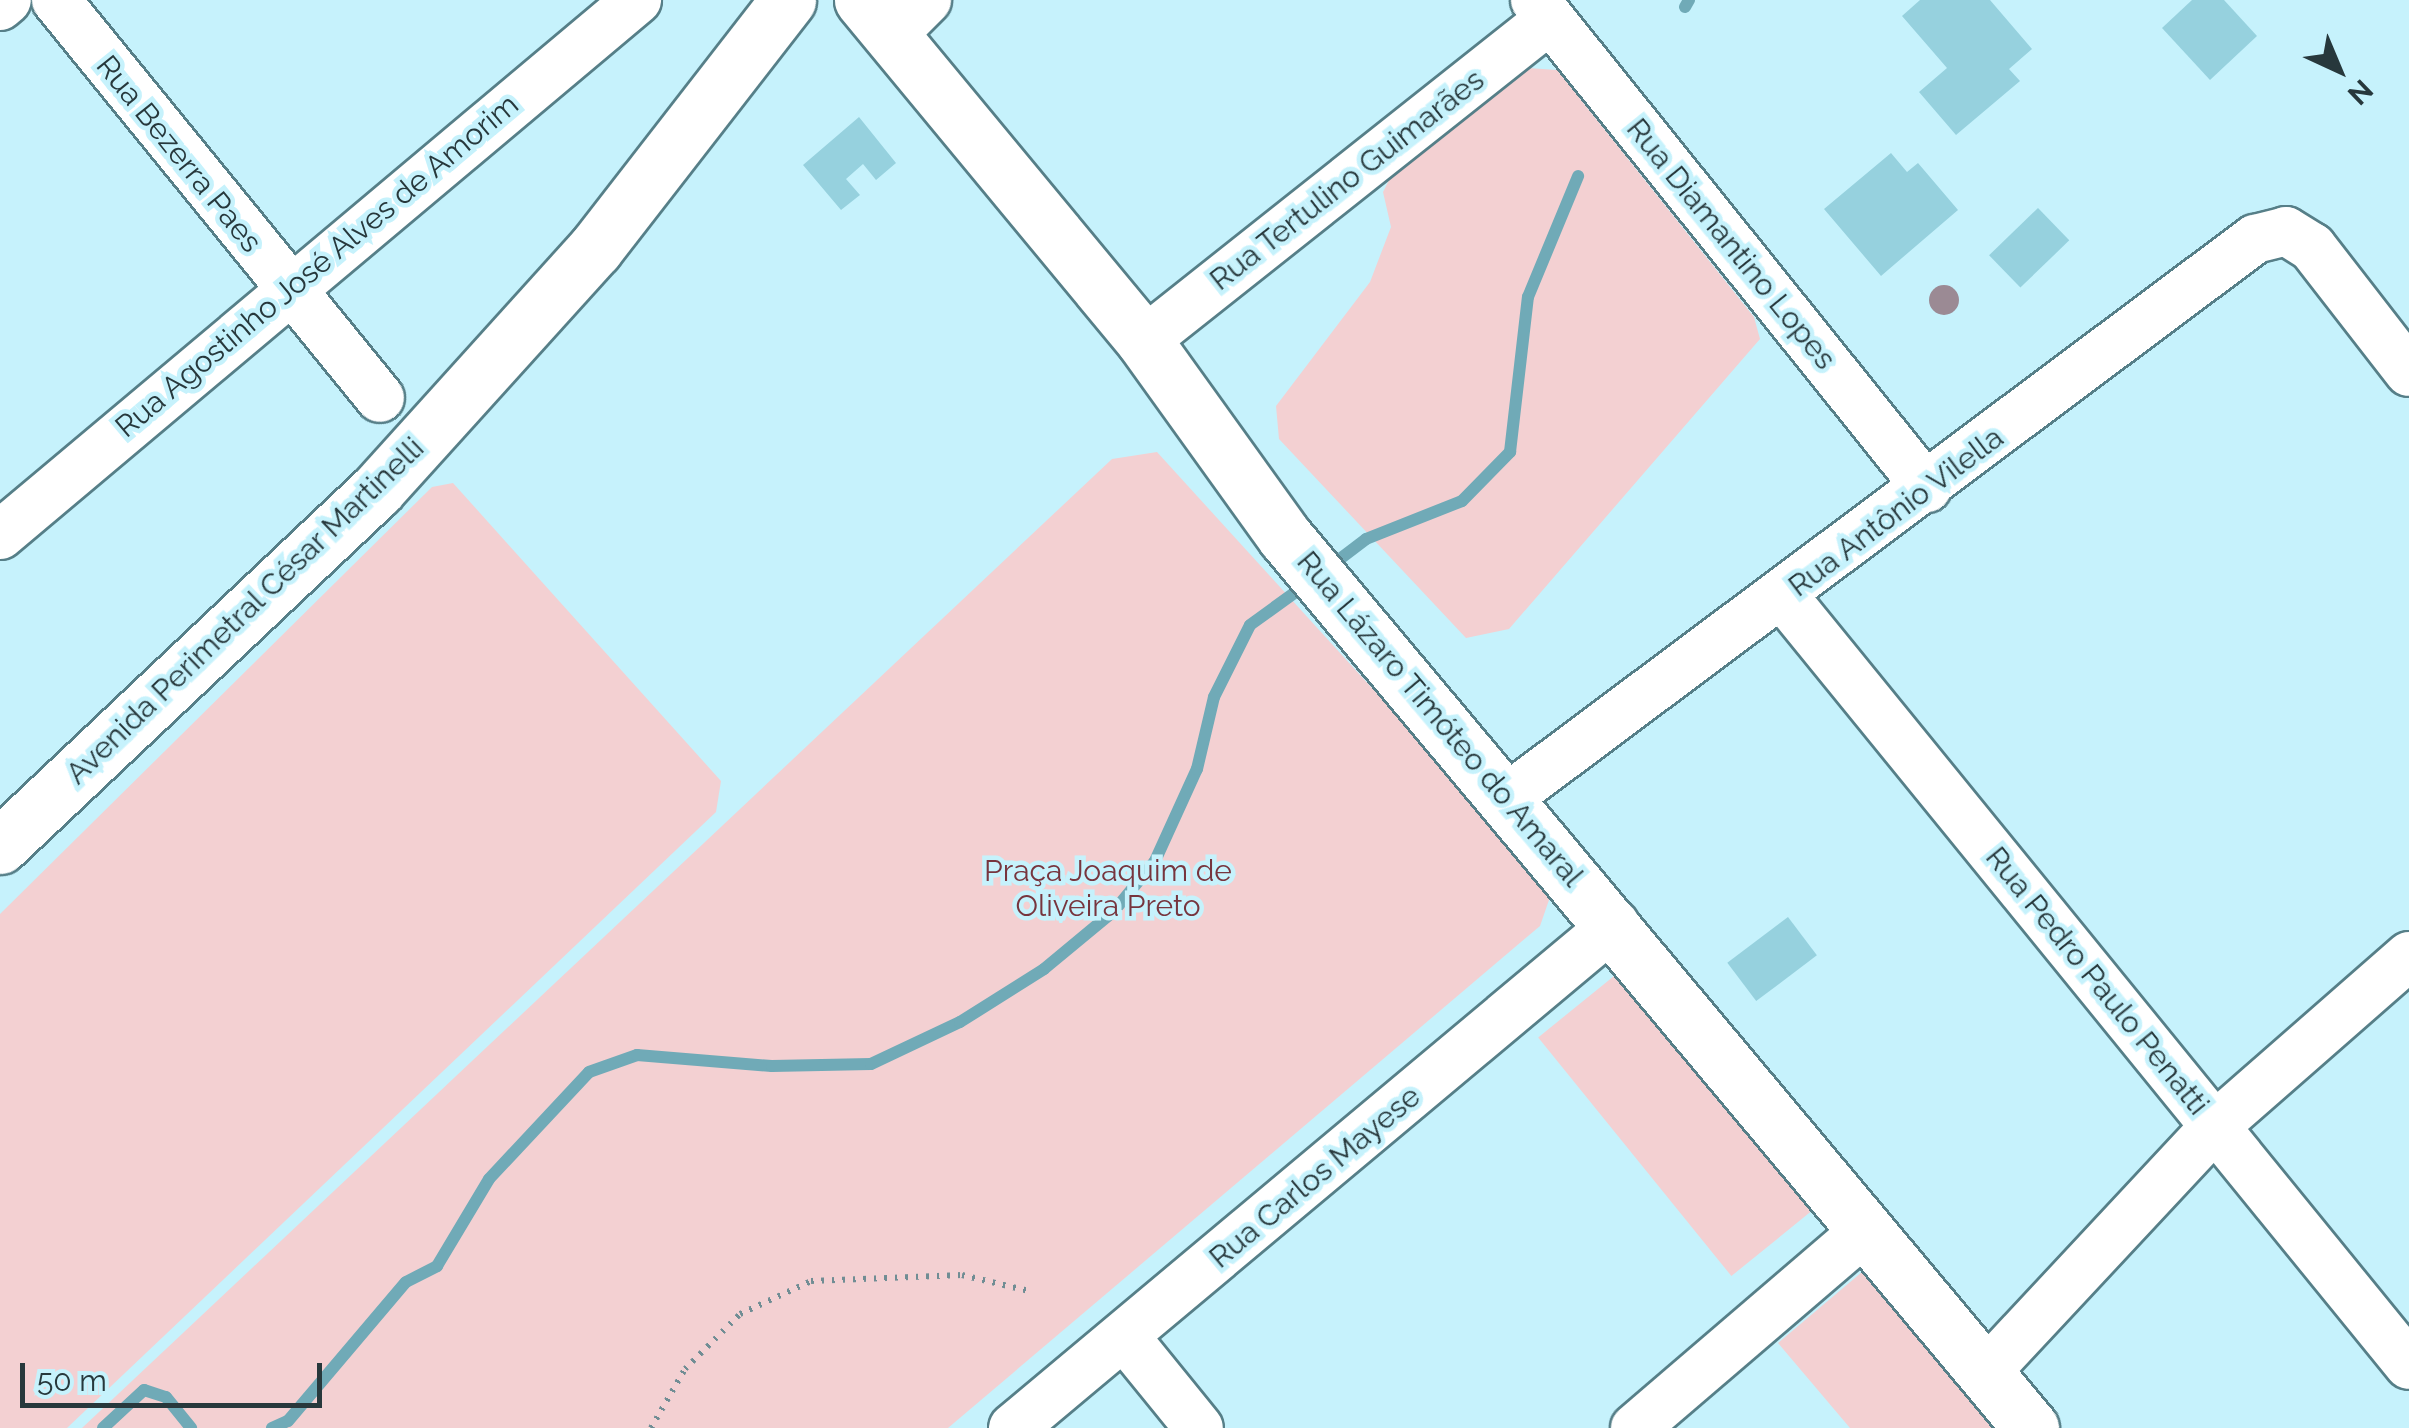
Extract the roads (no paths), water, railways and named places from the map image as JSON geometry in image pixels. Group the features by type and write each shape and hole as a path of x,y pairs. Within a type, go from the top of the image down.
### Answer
{"main road":[{"name":"Avenida Perimetral César Martinelli","path":"0,846 377,490 596,249 788,0"},
{"name":"Rua Lázaro Timóteo do Amaral","path":"893,12 1144,342 1285,537 1616,924 2030,1428"}],"street":[{"path":"0,6 7,0"},
{"name":"Rua Bezerra Paes","path":"56,0 287,289 380,398"},
{"name":"Rua Agostinho José Alves de Amorim","path":"0,535 287,289 637,0"},
{"name":"Rua Tertulino Guimarães","path":"1144,342 1542,10"},
{"name":"Rua Diamantino Lopes","path":"1542,10 1927,488"},
{"name":"Rua Antônio Vilella","path":"1507,798 1784,597 2255,239 2286,231 2312,247 2409,372"},
{"name":"Rua Pedro Paulo Penatti","path":"1784,597 2409,1365"},
{"name":"Rua Carlos Mayese","path":"1013,1428 1616,924"},
{"path":"1985,1374 2215,1126 2409,956"},
{"path":"1635,1428 1866,1230"},
{"path":"1125,1338 1200,1428"}],"waterway":[{"path":"1685,7 1689,0"},
{"path":"1328,568 1366,539 1462,501 1510,452 1528,297 1578,176"},
{"path":"272,1428 288,1421 406,1282 437,1266 489,1179 589,1072 637,1055 772,1066 871,1064 960,1022 1044,969 1114,911 1155,861 1197,769 1214,697 1250,625 1308,583"},
{"path":"103,1428 144,1390 166,1397 191,1428"}],"park label":[{"name":"Praça Joaquim de Oliveira Preto","path":"1108,888"}]}
